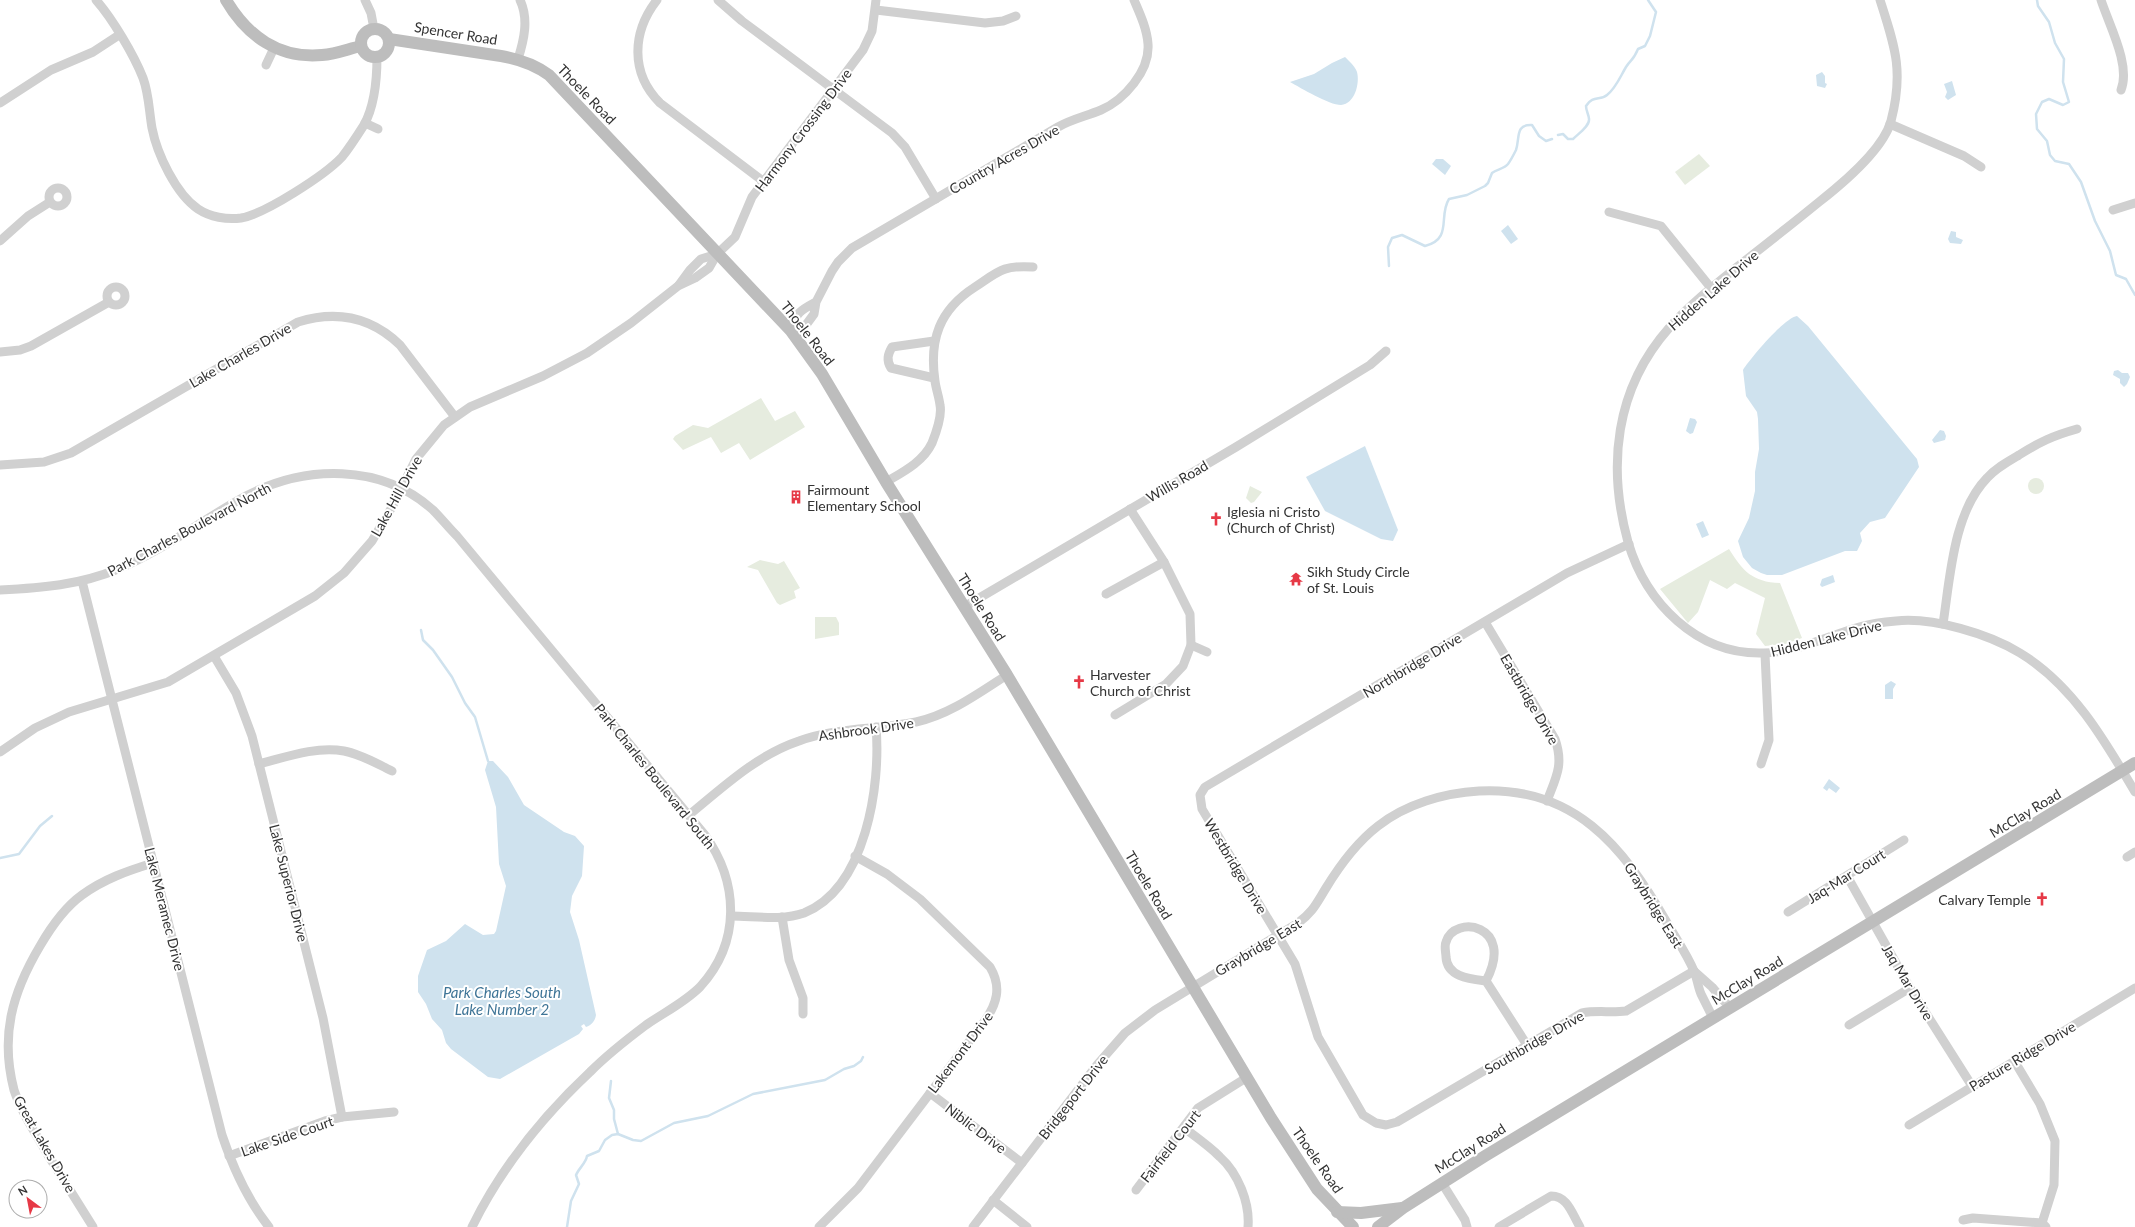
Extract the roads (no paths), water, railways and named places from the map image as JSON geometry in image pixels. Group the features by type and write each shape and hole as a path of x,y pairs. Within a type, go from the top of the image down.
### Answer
{"main road":[{"path":"226,0 247,28 274,48 306,56 339,53 361,46"},
{"path":"374,29 382,30 389,40 388,49 385,53 377,57 365,53 361,46 361,41 365,32 374,29"},
{"name":"Spencer Road","path":"389,40 410,41 518,59"},
{"name":"Thoele Road","path":"518,59 539,68 549,75 791,331 822,374 886,482 1007,675 1246,1078 1317,1189 1337,1212 1353,1227"},
{"name":"McClay Road","path":"1378,1227 1403,1208 1442,1183 2135,763"},
{"path":"1340,1227 1337,1212 1361,1213 1403,1208"}],"street":[{"path":"96,0 119,35 143,78 152,129 163,160 181,192 198,208 207,214 225,218 242,218 270,206 330,168 351,146 365,123 373,98 377,72 377,57"},
{"path":"365,0 371,13 374,29"},
{"path":"518,59 525,29 524,8 520,0"},
{"path":"656,0 645,20 637,45 639,68 647,88 660,103 764,182"},
{"path":"718,0 742,21 900,142 936,199"},
{"name":"Harmony Crossing Drive","path":"717,254 726,248 740,229 752,198 834,90 868,42 876,10 876,0"},
{"name":"Country Acres Drive","path":"816,302 804,309 794,318 791,331 803,329 814,314 816,302 838,262 852,248 1058,127 1076,118 1100,110 1124,95 1147,58 1148,48 1142,20 1134,0"},
{"name":"Hidden Lake Drive","path":"1880,0 1896,51 1898,70 1890,124 1868,159 1834,190 1712,288 1670,327 1647,358 1628,395 1618,441 1616,465 1618,492 1629,544 1644,578 1664,610 1680,625 1699,638 1734,651 1765,654 1798,647 1866,625 1901,621 1943,624 1984,637 2019,652 2050,674 2081,708 2135,792"},
{"path":"2101,0 2123,64 2125,81 2121,90"},
{"path":"876,10 985,23 1003,21 1016,16"},
{"path":"0,103 51,70 92,52 119,35"},
{"path":"266,65 274,48"},
{"path":"365,123 378,129"},
{"path":"1890,124 1964,156 1981,166"},
{"path":"0,241 28,216 50,202"},
{"path":"2113,210 2135,203"},
{"path":"1609,212 1661,226 1712,288"},
{"name":"Lake Hill Drive","path":"0,752 52,720 69,712 168,682 315,596 344,573 372,541 386,518 400,488 424,446 439,430 470,407 543,376 587,353 632,323 678,286 709,268 717,254"},
{"path":"886,482 916,463 926,453 932,443 937,429 940,405 934,378 932,352 934,341 943,318 951,306 969,290 1007,267 1033,267"},
{"path":"0,352 20,350 31,346 109,302"},
{"name":"Lake Charles Drive","path":"0,465 44,462 71,453 298,322 329,316 358,319 379,328 391,336 404,350 455,417"},
{"path":"934,341 892,347 888,353 888,364 891,368 934,378"},
{"name":"Willis Road","path":"964,606 1236,447 1370,364 1386,351"},
{"path":"1943,624 1955,546 1973,496 1986,478 2002,464 2049,437 2076,429"},
{"name":"Park Charles Boulevard North","path":"0,590 58,587 120,569 246,496 282,480 308,474 343,473 376,479 400,488"},
{"name":"Park Charles Boulevard South","path":"400,488 432,510 457,536 689,815 705,835 720,858 728,883 731,916 721,956 699,987 608,1055 551,1110 532,1132 503,1172 472,1227"},
{"path":"1115,715 1166,684 1183,666 1191,646 1190,614 1164,562 1130,509"},
{"name":"Northbridge Drive","path":"1200,795 1205,787 1567,573 1629,544"},
{"path":"1106,594 1164,562"},
{"name":"Lake Meramec Drive","path":"82,581 222,1135 229,1156 251,1202 269,1227"},
{"name":"Eastbridge Drive","path":"1485,622 1555,739 1559,752 1560,766 1546,801"},
{"path":"1191,646 1207,652"},
{"path":"1761,764 1769,740 1765,654"},
{"name":"Lake Superior Drive","path":"214,656 236,693 244,712 259,764 323,1018 342,1117"},
{"name":"Ashbrook Drive","path":"689,815 745,770 779,749 818,734 916,722 932,717 966,701 1007,675"},
{"path":"731,916 782,917 802,913 825,900 835,891 855,856 873,805 877,768 876,727"},
{"path":"259,764 300,754 331,749 357,754 392,771"},
{"name":"Graybridge East","path":"1192,987 1310,914 1341,865 1359,843 1378,826 1404,810 1432,799 1463,792 1491,791 1518,794 1546,801 1568,810 1588,823 1610,841 1631,865 1648,891 1694,971 1700,993 1713,1018"},
{"name":"Westbridge Drive","path":"1200,795 1202,809 1295,964 1318,1037 1363,1115 1376,1123"},
{"name":"Jaq-Mar Court","path":"1788,912 1904,840"},
{"name":"Lakemont Drive","path":"819,1227 858,1188 992,1011 998,991 995,978 990,967 920,899 898,881 855,856"},
{"name":"Great Lakes Drive","path":"93,1227 34,1132 14,1091 7,1055 11,1013 15,994 22,978 46,936 68,906 96,885 111,877 153,863"},
{"name":"Jaq Mar Drive","path":"1847,876 1910,988 1972,1086"},
{"path":"782,917 789,960 802,998 803,1014"},
{"path":"1467,926 1484,931 1493,941 1496,954 1493,969 1486,981 1470,979 1453,973 1446,964 1446,942 1452,932 1467,926"},
{"name":"Graybridge East","path":"1694,971 1712,987 1730,1008"},
{"name":"Southbridge Drive","path":"1376,1123 1386,1125 1397,1122 1582,1013 1594,1010 1614,1013 1626,1011 1694,971"},
{"path":"1486,981 1527,1045"},
{"name":"Bridgeport Drive","path":"973,1227 1112,1046 1144,1017 1192,987"},
{"path":"1849,1024 1910,988"},
{"name":"Pasture Ridge Drive","path":"1909,1125 2135,988"},
{"path":"1963,1220 1973,1218 2044,1225 2054,1185 2056,1141 2040,1104 2014,1062"},
{"name":"Fairfield Court","path":"1136,1190 1198,1108 1246,1078"},
{"name":"Niblic Drive","path":"930,1093 1022,1163"},
{"name":"Lake Side Court","path":"229,1156 311,1125 342,1117 394,1112"},
{"path":"1184,1128 1221,1157 1230,1169 1246,1202 1248,1227"},
{"path":"1442,1183 1465,1220 1467,1227"},
{"path":"1559,1196 1562,1186"},
{"path":"1499,1227 1550,1196 1559,1196 1564,1200 1580,1227"},
{"path":"993,1200 1027,1227"}],"water":[{"path":"1345,57 1355,68 1358,77 1357,87 1353,97 1346,104 1341,105 1330,102 1315,96 1290,82 1314,74"},
{"path":"1822,72 1825,76 1825,83 1827,84 1825,88 1817,86 1816,75"},
{"path":"1952,81 1956,95 1948,100 1945,97 1947,92 1944,84"},
{"path":"1436,159 1443,159 1451,166 1445,175 1432,164"},
{"path":"1508,225 1518,239 1511,244 1501,231"},
{"path":"1951,231 1956,232 1956,237 1963,240 1961,244 1950,243 1948,239"},
{"path":"1797,316 1808,326 1917,459 1919,467 1885,518 1870,522 1860,533 1862,541 1857,551 1845,551 1782,575 1767,575 1752,568 1743,557 1738,541 1749,518 1755,491 1755,472 1759,449 1757,412 1746,396 1743,370 1776,331 1791,318"},
{"path":"2118,370 2122,373 2128,373 2130,377 2124,387 2120,383 2120,379 2113,375 2114,371"},
{"path":"1690,418 1695,419 1697,422 1693,433 1690,434 1686,431"},
{"path":"1940,430 1944,431 1946,436 1945,440 1934,443 1932,440"},
{"path":"1365,446 1398,530 1393,541 1381,539 1325,511 1306,477"},
{"path":"1703,521 1709,535 1702,538 1696,524"},
{"path":"1833,575 1835,582 1822,587 1820,585 1822,579"},
{"path":"1891,681 1896,684 1893,689 1893,699 1885,699 1885,685"},
{"name":"Park Charles South Lake Number 2","path":"488,761 493,761 508,777 524,805 564,832 575,836 584,846 582,876 572,896 570,912 579,940 596,1015 592,1024 586,1027 584,1024 581,1026 583,1029 579,1034 500,1079 488,1077 451,1049 446,1043 442,1030 432,1019 426,1004 418,992 418,976 427,950 446,941 465,924 483,935 494,934 496,931 506,886 499,864 496,807 485,770"},
{"path":"1829,779 1840,788 1836,793 1829,788 1827,791 1823,788"}],"waterway":[{"path":"1558,135 1563,134 1568,139 1573,139 1583,130 1589,122 1586,106 1591,100 1602,98 1610,92 1626,67 1634,58 1638,49 1645,46 1650,36 1656,12 1648,0"},
{"path":"2037,0 2038,6 2049,22 2055,43 2064,59 2063,82 2069,102 2063,105 2049,99 2042,102 2036,114 2037,129 2047,141 2050,155 2055,161 2069,164 2081,182 2095,221 2110,251 2116,275 2126,279 2135,295"},
{"path":"1389,266 1388,247 1392,238 1402,235 1425,246 1434,243 1442,233 1446,206 1449,199 1467,195 1485,186 1488,183 1492,173 1506,166 1516,150 1519,133 1523,127 1532,125 1539,136 1546,141 1552,139"},
{"path":"421,630 423,640 433,650 452,677 465,703 475,717 488,761"},
{"path":"0,858 19,854 40,826 52,816"},
{"path":"567,1227 571,1201 579,1184 576,1175 587,1156 599,1151 605,1140 612,1135 618,1134 633,1140 641,1141 674,1123 708,1116 753,1094 825,1080 844,1069 854,1066 861,1061 863,1057"},
{"path":"611,1081 609,1098 614,1110 614,1119 618,1134"}],"place":[{"name":"Fairmount Elementary School","path":"796,497"},
{"name":"Iglesia ni Cristo (Church of Christ)","path":"1216,519"},
{"name":"Sikh Study Circle of St. Louis","path":"1296,579"},
{"name":"Harvester Church of Christ","path":"1079,682"},
{"name":"Calvary Temple","path":"2042,899"}]}
